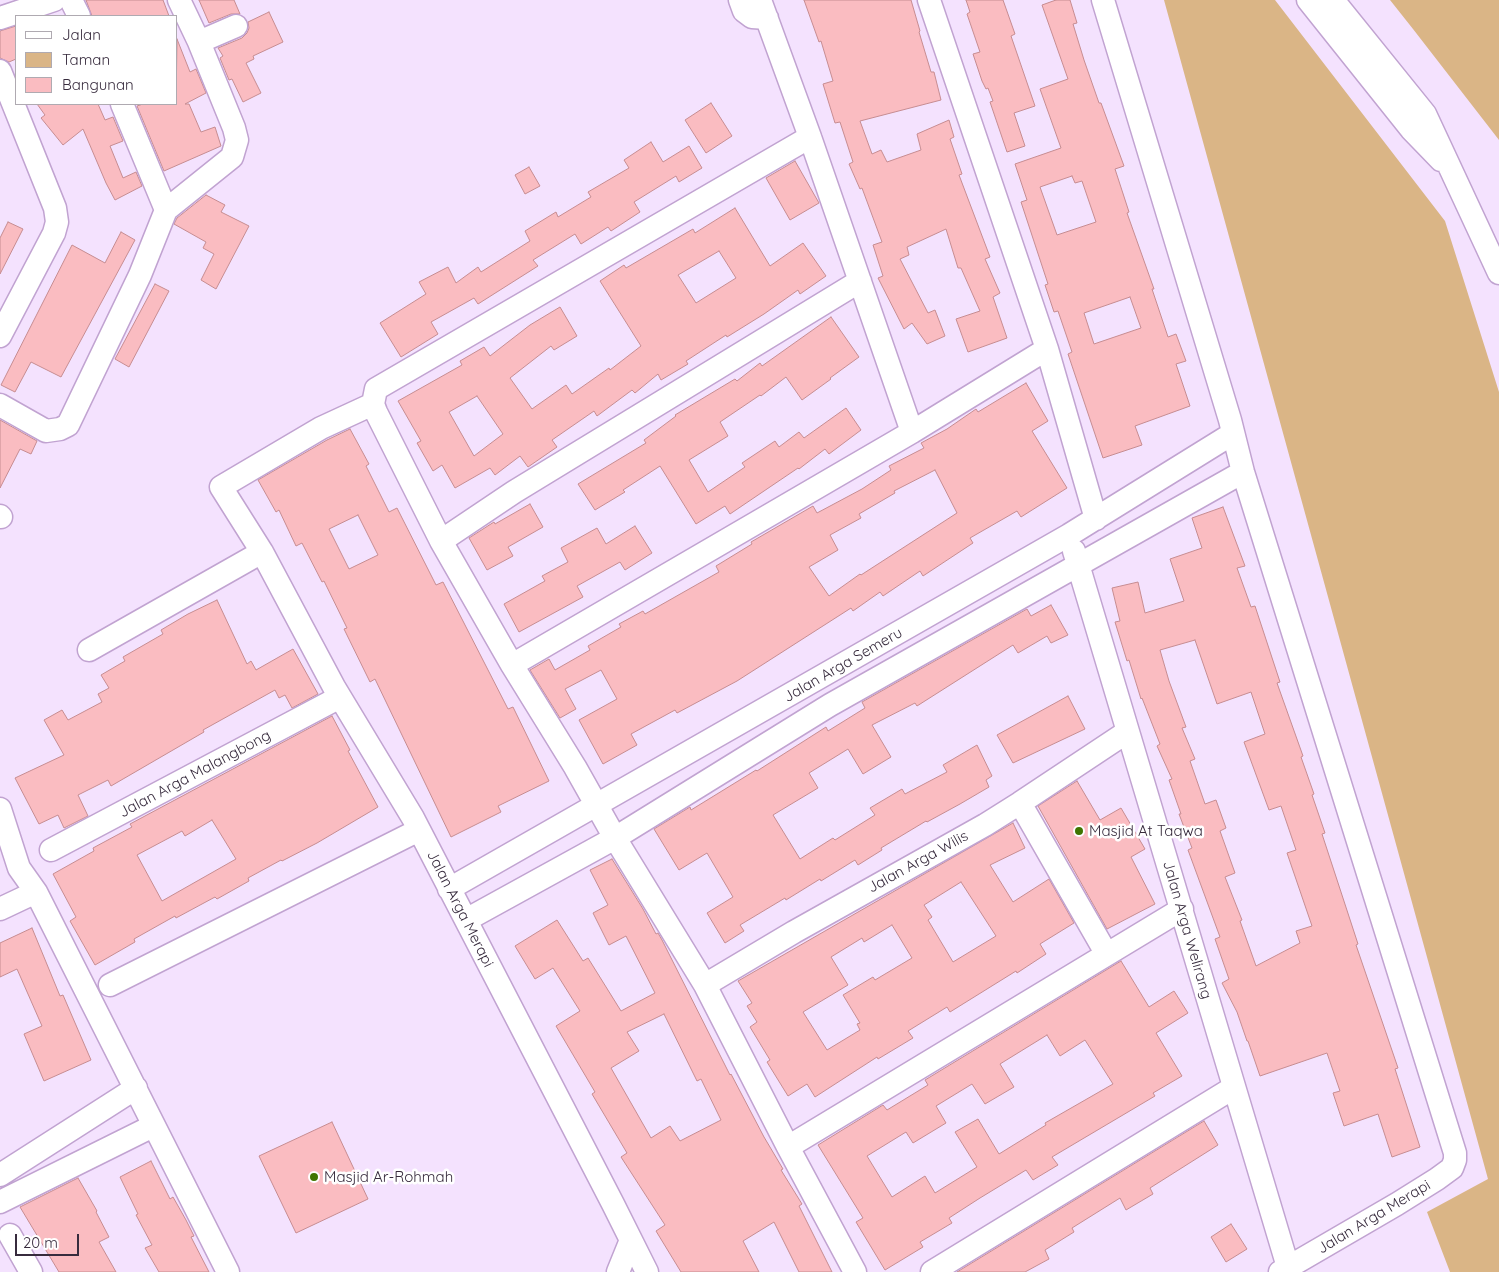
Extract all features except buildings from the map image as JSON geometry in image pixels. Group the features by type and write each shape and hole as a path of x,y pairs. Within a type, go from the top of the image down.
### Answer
{"street":[{"path":"0,18 54,0"},
{"path":"71,0 78,15"},
{"path":"0,405 46,431 60,429 68,425 140,275 166,210 232,157 236,149 237,140 234,128 199,42 179,0"},
{"path":"740,0 744,11 752,17 763,9 810,137 912,432"},
{"path":"929,0 1047,349 1096,519"},
{"path":"1103,0 1230,420 1243,472"},
{"path":"1308,0 1411,129 1454,174"},
{"path":"1334,0 1425,114 1499,273"},
{"path":"199,42 236,26"},
{"path":"0,71 55,208 57,222 54,233 0,336"},
{"path":"122,105 166,210"},
{"path":"810,137 376,389 373,404 441,541 512,665 705,985 855,1272"},
{"path":"441,541 514,492 860,281"},
{"path":"512,665 912,432 1047,349"},
{"name":"Jalan Arga Merapi","path":"373,404 320,428 221,487 262,552 340,697 419,830 647,1272"},
{"name":"Jalan Arga Semeru","path":"450,890 1069,536 1232,434"},
{"name":"Jalan Arga Semeru","path":"466,920 615,838 830,705 1243,472"},
{"name":"Jalan Arga Merapi","path":"1243,472 1456,1160 1452,1168 1437,1178 1284,1270"},
{"name":"Jalan Arga Welirang","path":"1069,536 1182,909 1284,1270"},
{"path":"89,650 262,552"},
{"name":"Jalan Arga Malangbong","path":"51,850 340,697"},
{"name":"Jalan Arga Wilis","path":"705,985 1020,803 1127,732"},
{"path":"1020,803 1106,953"},
{"path":"0,809 19,868 36,892 228,1272"},
{"path":"110,985 419,830"},
{"path":"0,909 36,892"},
{"path":"788,1147 1106,953 1182,909"},
{"path":"0,1175 136,1088"},
{"path":"932,1272 1233,1088"},
{"path":"0,1202 153,1126"},
{"path":"10,1235 30,1272"},
{"path":"618,1272 631,1240"}],"green space":[{"path":"1164,0 1275,0 1445,221 1499,392 1499,1272 1450,1272 1427,1212 1488,1179"},
{"path":"1390,0 1499,0 1499,140 1413,29"}],"place":[{"name":"Masjid At Taqwa","path":"1079,831"},
{"name":"Masjid Ar-Rohmah","path":"314,1177"}]}
